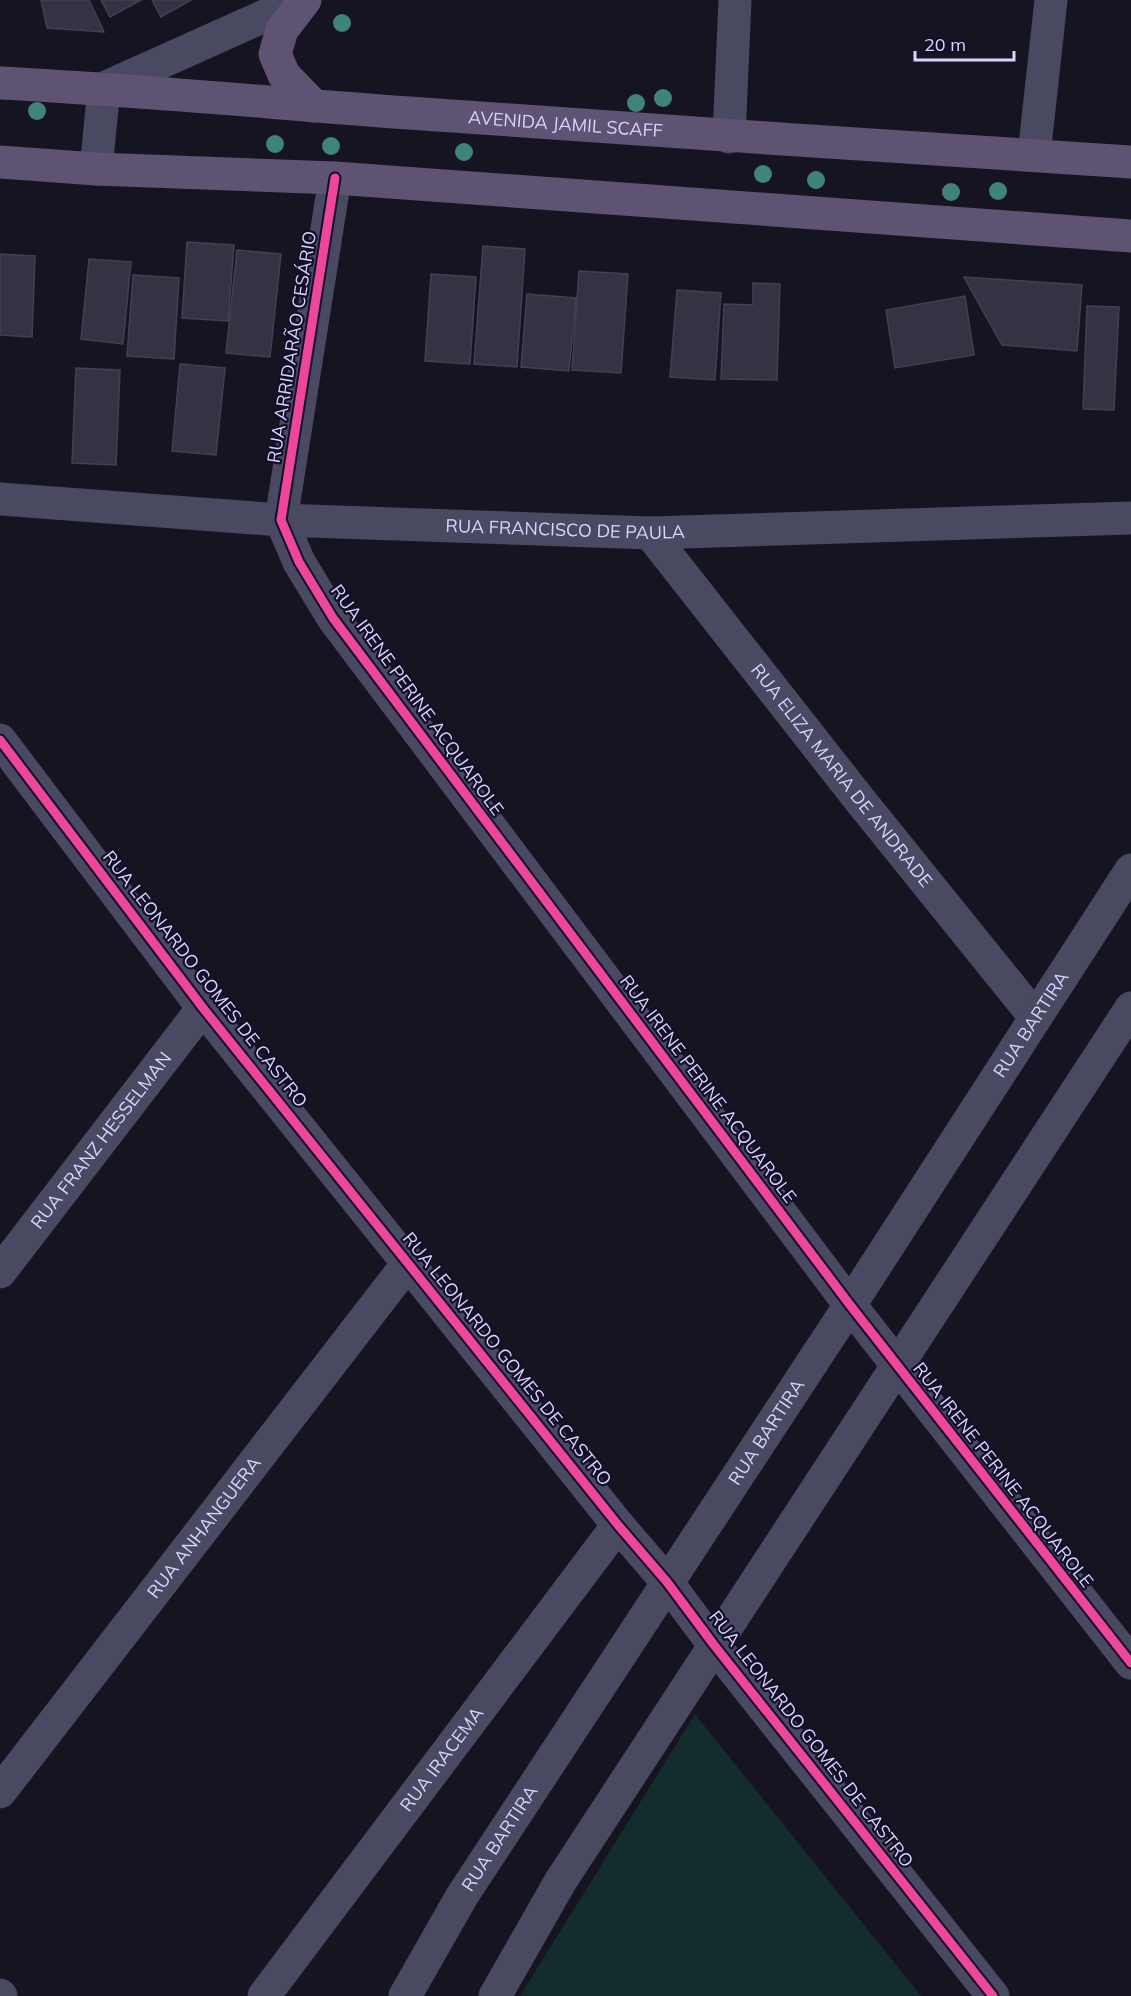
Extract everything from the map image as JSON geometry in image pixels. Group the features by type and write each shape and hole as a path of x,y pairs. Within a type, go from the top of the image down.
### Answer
{"main road":[{"path":"304,0 282,30 275,54 284,75 314,106"},
{"name":"AVENIDA JAMIL SCAFF","path":"0,83 105,88 314,106 729,136 1131,162"},
{"path":"0,162 96,169 335,178 1131,236"}],"street":[{"path":"96,169 105,88 300,0"},
{"path":"729,136 735,0"},
{"path":"1034,156 1051,0"},
{"name":"RUA ARRIDARÃO CESÁRIO","path":"281,520 335,178"},
{"name":"RUA FRANCISCO DE PAULA","path":"0,499 281,520 650,533 1131,518"},
{"name":"RUA IRENE PERINE ACQUAROLE","path":"281,520 299,562 333,618 897,1366 1127,1647"},
{"name":"RUA ELIZA MARIA DE ANDRADE","path":"650,533 859,799 1035,1017"},
{"name":"RUA LEONARDO GOMES DE CASTRO","path":"0,740 203,1008 618,1525 667,1582 714,1645 993,1996"},
{"name":"RUA BARTIRA","path":"405,1996 462,1896 850,1305 1131,870"},
{"name":"RUA FRANZ HESSELMAN","path":"0,1272 203,1008"},
{"path":"495,1996 560,1882 1131,1008"},
{"name":"RUA ANHANGUERA","path":"0,1792 409,1262"},
{"name":"RUA IRACEMA","path":"264,1996 618,1525"}],"green space":[{"path":"695,1714 921,1996 520,1996"}],"building":[{"path":"41,0 89,0 104,32 47,28"},
{"path":"101,0 141,0 110,17"},
{"path":"152,0 191,0 161,17"},
{"path":"187,242 234,245 228,321 182,318"},
{"path":"483,246 525,249 517,367 474,364"},
{"path":"237,250 281,254 270,357 226,353"},
{"path":"0,254 35,256 32,337 0,335"},
{"path":"89,259 131,262 123,344 81,339"},
{"path":"579,271 628,274 621,373 572,370"},
{"path":"431,274 476,277 470,364 425,361"},
{"path":"133,275 179,278 174,359 127,356"},
{"path":"964,277 1082,285 1077,351 1002,345"},
{"path":"753,283 780,284 777,380 721,379 724,304 753,305"},
{"path":"677,290 721,293 715,380 670,377"},
{"path":"527,294 576,298 569,371 521,367"},
{"path":"965,296 974,355 895,368 886,310"},
{"path":"1087,306 1119,307 1114,410 1083,409"},
{"path":"180,364 225,368 216,455 172,451"},
{"path":"76,368 120,370 116,465 72,463"}],"cycle path":[{"path":"335,178 281,520 299,562 333,618 850,1305 1131,1663"},
{"path":"0,740 203,1008 618,1525 667,1582 714,1645 993,1996"}]}
